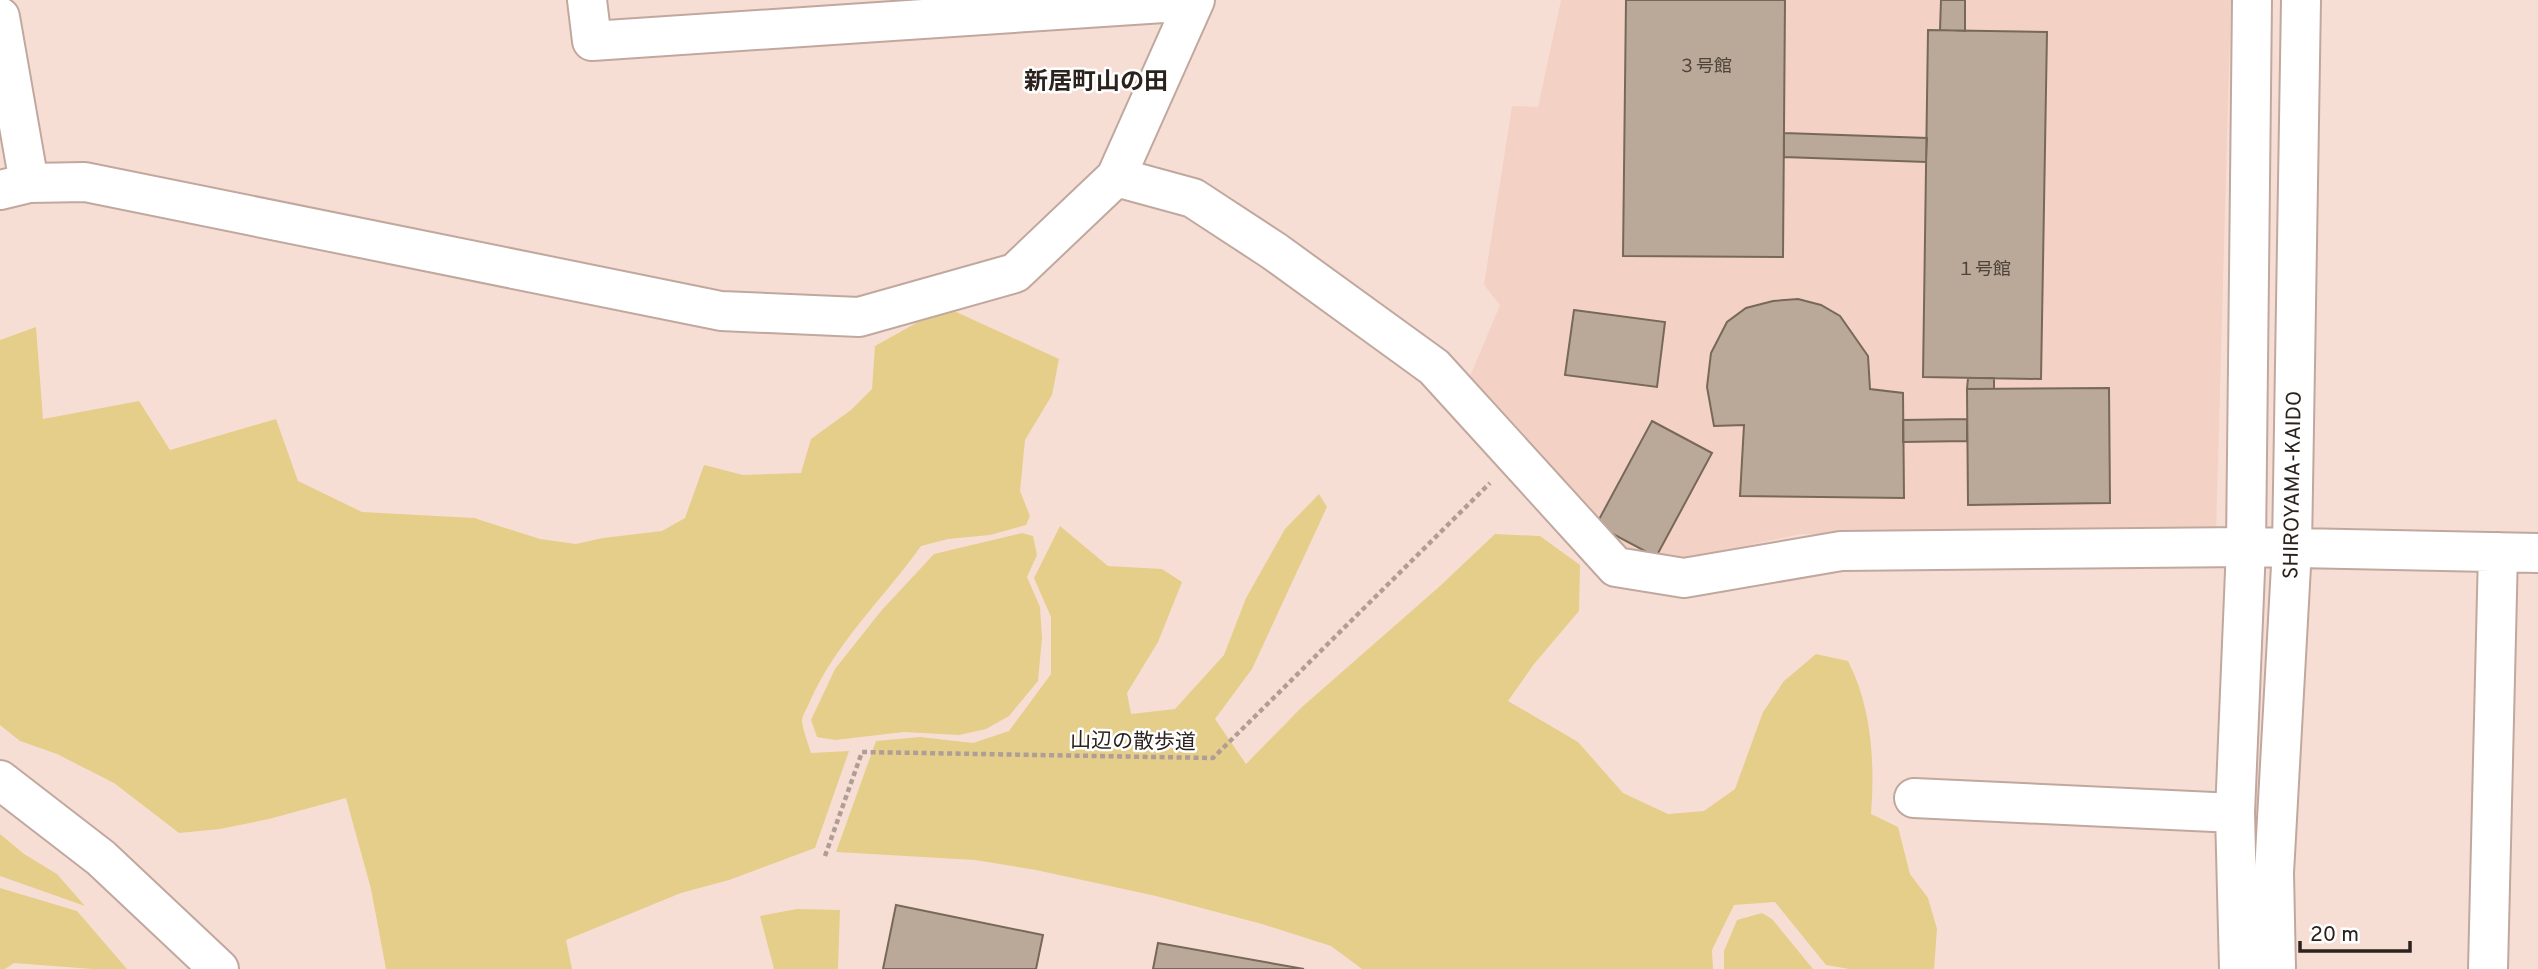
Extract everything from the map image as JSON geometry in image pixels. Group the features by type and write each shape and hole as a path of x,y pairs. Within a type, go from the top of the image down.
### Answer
{"street":[{"path":"0,18 15,187 85,182 721,311 859,317 1015,273 1116,177 1195,1 592,41 587,0"},
{"path":"2239,969 2235,813 2246,547 2252,0"},
{"name":"SHIROYAMA-KAIDO","path":"2276,969 2274,873 2292,548 2301,0"},
{"path":"1116,177 1193,198 1274,251 1434,367 1616,567 1684,578 1842,551 2246,547 2538,553"},
{"path":"2488,969 2498,552"},
{"path":"0,780 101,858 219,969"},
{"path":"1914,798 2235,813"}],"path":[{"name":"山辺の散歩道","path":"825,856 862,752 1213,758 1516,457"}],"shaded area":[{"path":"1561,0 2231,0 2216,534 1801,534 1731,549 1672,571 1635,559 1468,381 1500,305 1484,285 1512,106 1538,107"},
{"path":"954,311 1059,359 1052,395 1025,440 1020,491 1030,516 1026,525 990,535 948,539 921,546 847,639 821,679 802,721 811,753 849,751 815,848 729,880 681,893 566,940 572,969 386,969 371,889 346,798 269,819 220,829 179,833 114,783 57,754 20,741 0,725 0,340 36,327 43,419 139,401 170,450 276,419 298,481 362,512 474,518 540,539 576,544 662,531 685,518 704,465 743,475 801,473 811,439 851,410 872,389 875,346 918,322"},
{"path":"1319,494 1327,507 1252,669 1215,719 1246,764 1302,707 1495,534 1540,536 1580,565 1579,611 1534,664 1508,701 1578,742 1623,793 1668,814 1704,811 1735,789 1763,712 1784,681 1816,654 1848,661 1867,716 1872,756 1871,814 1898,827 1910,874 1928,898 1937,929 1934,969 1849,969 1826,965 1775,902 1734,905 1712,950 1713,969 1362,969 1331,946 1262,924 1156,896 975,860 836,852 876,741 920,737 973,743 1009,731 1051,674 1051,617 1034,578 1060,526 1108,566 1162,569 1182,582 1158,642 1127,693 1131,714 1175,709 1224,655 1246,598 1285,529"},
{"path":"1022,533 1033,536 1037,555 1027,577 1040,607 1042,638 1038,681 1009,716 986,729 959,735 904,732 835,740 817,737 811,720 835,669 881,611 934,554"},
{"path":"0,834 24,854 57,874 85,906 0,876"},
{"path":"0,888 77,911 127,969 14,963 0,969"},
{"path":"797,909 840,910 838,969 774,969 760,916"},
{"path":"1762,913 1772,919 1813,969 1724,969 1724,951 1737,920"}],"building":[{"path":"1626,0 1785,0 1783,257 1623,256"},
{"path":"1941,0 1965,0 1965,31 1940,30"},
{"path":"1928,30 2047,32 2041,379 1923,377"},
{"path":"1784,133 1927,138 1926,162 1784,157"},
{"path":"1798,299 1821,305 1840,316 1868,356 1870,389 1903,393 1904,498 1740,496 1744,425 1714,426 1707,387 1711,353 1727,322 1746,308 1773,301"},
{"path":"1574,310 1665,322 1657,387 1565,375"},
{"path":"1968,378 1994,378 1994,389 1967,389"},
{"path":"2109,388 2110,503 1968,505 1967,389"},
{"path":"1967,419 1967,441 1903,442 1903,420"},
{"path":"1652,421 1712,453 1656,557 1596,525"},
{"path":"896,905 1043,935 1036,969 883,969"},
{"path":"1158,943 1304,969 1153,969"}],"district":[{"name":"新居町山の田","path":"1096,81"}]}
